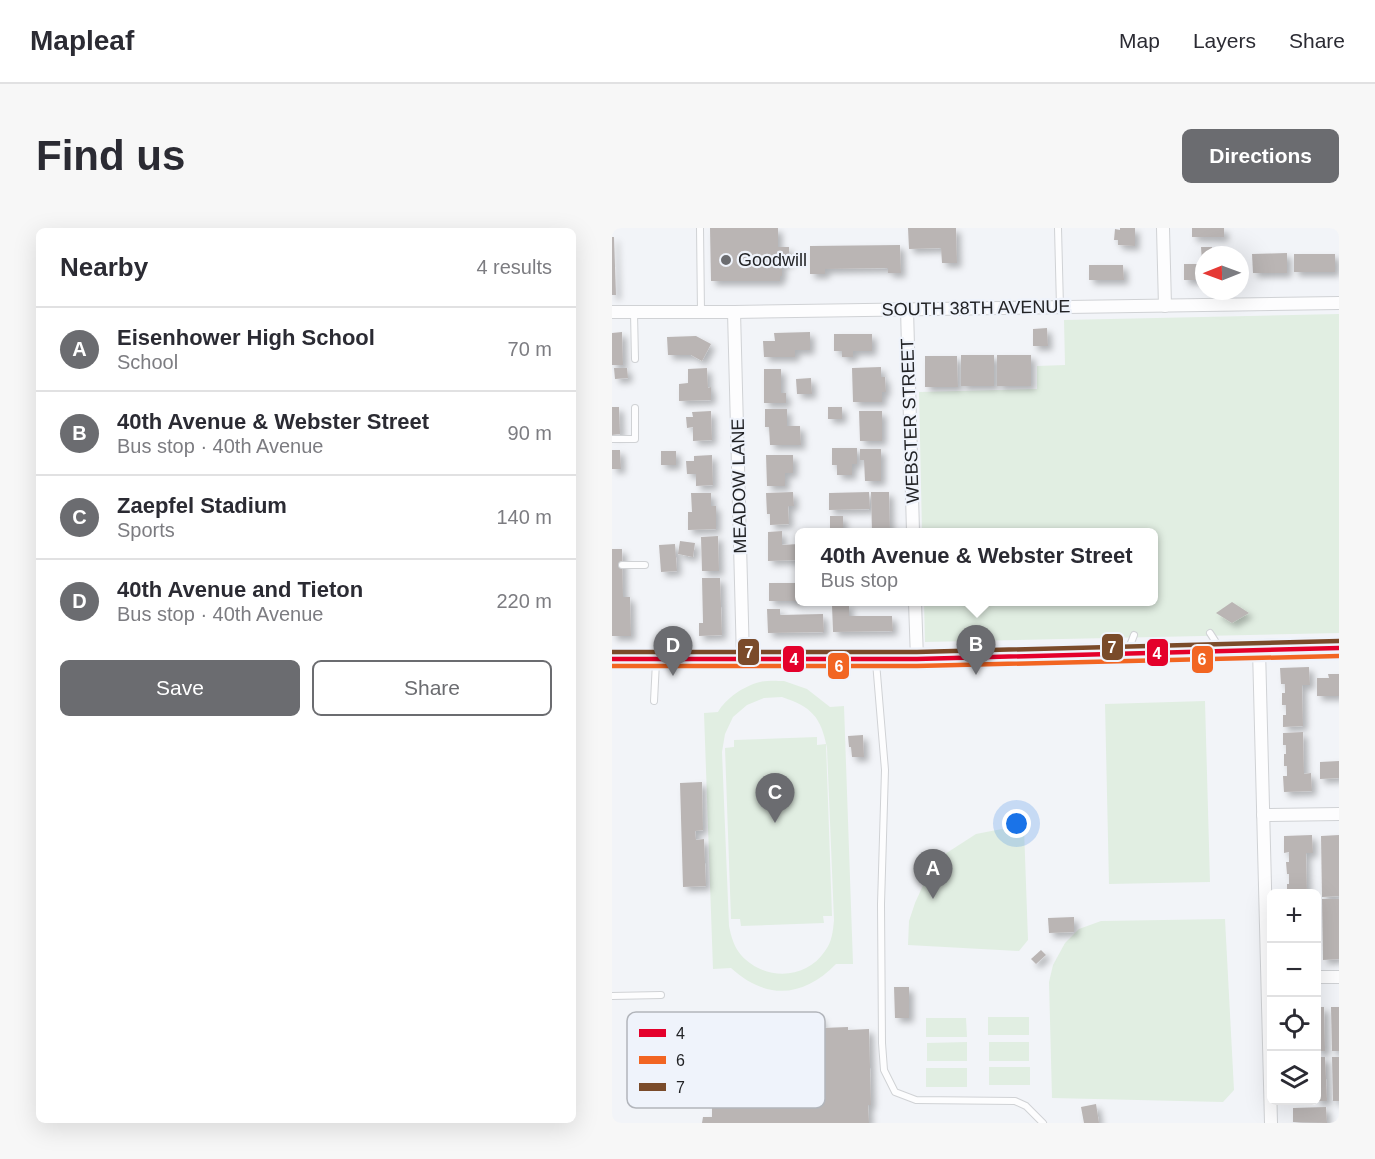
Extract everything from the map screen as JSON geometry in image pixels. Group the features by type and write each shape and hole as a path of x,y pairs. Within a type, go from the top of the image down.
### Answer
{"main road":[{"path":"612,659 917,659 1131,644 1221,651 1339,648"}],"street":[{"path":"1163,228 1165,306"},
{"name":"SOUTH 38TH AVENUE","path":"612,312 1339,303"},
{"name":"WEBSTER STREET","path":"907,309 913,528"},
{"name":"MEADOW LANE","path":"734,312 743,660"},
{"path":"915,606 917,659"},
{"path":"1259,649 1268,943"},
{"path":"1263,815 1339,814"},
{"path":"1321,978 1339,977"},
{"path":"1269,997 1271,1123"}],"lane":[{"path":"700,228 700,312"},
{"path":"1058,228 1060,307"},
{"path":"634,312 635,358"},
{"path":"612,439 635,439 635,408"},
{"path":"622,565 645,564"},
{"path":"1210,633 1221,651"},
{"path":"875,659 885,770 881,904 884,1070 895,1092 916,1100 1015,1101 1026,1106 1042,1123"},
{"path":"654,701 656,660"},
{"path":"612,996 661,995"}],"shaded area":[{"path":"1339,314 1339,633 925,642 924,606 1158,606 1158,528 922,528 919,392 1037,389 1037,366 1065,365 1064,320"},
{"path":"784,681 807,689 830,707 844,706 853,964 836,964 811,983 798,989 784,991 758,986 731,968 713,969 704,713 718,712 731,697 754,684","holes":["782,697 808,709 814,715 825,737 834,920 829,944 817,961 807,968 784,974 773,973 750,963 739,952 731,934 722,752 725,734 733,717 747,705 764,698"]},
{"path":"1205,701 1210,882 1109,884 1105,704"},
{"path":"817,737 817,745 826,744 832,916 823,916 824,923 741,926 740,919 731,919 725,748 734,747 734,740"},
{"path":"1012,827 1024,828 1028,940 1019,951 908,945 909,921 929,872 945,854 976,834"},
{"path":"1225,919 1234,1090 1223,1102 1052,1098 1049,982 1053,965 1065,943 1079,929 1101,921"},
{"path":"988,1017 1029,1017 1029,1035 988,1035"},
{"path":"926,1018 966,1018 967,1037 926,1037"},
{"path":"967,1042 967,1061 927,1061 927,1043"},
{"path":"989,1042 1029,1042 1029,1061 989,1061"},
{"path":"989,1067 1030,1067 1030,1085 989,1085"},
{"path":"926,1068 967,1068 967,1087 926,1087"}],"building":[{"path":"710,228 778,228 778,247 789,247 789,263 782,263 780,281 711,281"},
{"path":"908,228 956,228 957,263 942,263 941,248 909,249"},
{"path":"1120,228 1135,228 1135,246 1118,245 1118,240 1114,240 1115,229 1120,230"},
{"path":"1192,228 1224,228 1224,237 1192,237"},
{"path":"612,237 614,237 616,295 612,295"},
{"path":"900,245 901,273 888,273 888,268 825,269 825,274 810,274 810,246"},
{"path":"1287,253 1287,273 1253,273 1252,254"},
{"path":"1294,254 1335,254 1335,272 1294,272"},
{"path":"1184,264 1195,264 1195,280 1184,280"},
{"path":"1089,265 1123,265 1124,280 1089,280"},
{"path":"1047,328 1048,346 1033,346 1033,329"},
{"path":"622,332 623,365 612,365 612,333"},
{"path":"810,332 810,350 795,350 795,357 764,357 763,341 775,341 774,333"},
{"path":"834,334 872,334 872,351 853,351 853,357 842,357 842,351 834,351"},
{"path":"696,336 711,344 702,361 691,355 668,355 667,337"},
{"path":"961,355 994,355 994,386 961,386"},
{"path":"997,355 1031,355 1031,386 997,386"},
{"path":"925,356 957,356 958,387 925,387"},
{"path":"881,367 881,377 885,377 886,392 882,392 882,402 853,402 852,368"},
{"path":"614,368 627,368 628,378 615,379"},
{"path":"707,368 711,400 679,401 679,384 688,383 688,369"},
{"path":"764,369 781,369 781,393 786,393 786,403 764,403"},
{"path":"811,378 812,394 797,394 796,379"},
{"path":"612,407 619,407 620,434 612,435"},
{"path":"828,407 842,407 842,419 828,419"},
{"path":"765,409 787,409 787,426 800,426 801,445 770,445 769,427 765,427"},
{"path":"711,411 712,440 693,441 693,427 687,428 686,417 693,417 692,412"},
{"path":"859,411 882,411 882,441 860,441"},
{"path":"832,448 857,448 857,464 852,464 852,475 837,475 837,465 832,465"},
{"path":"860,449 881,449 881,481 865,481 864,460 860,460"},
{"path":"612,450 620,450 621,469 612,469"},
{"path":"661,451 676,451 676,465 661,465"},
{"path":"712,455 713,485 696,486 696,474 687,474 686,461 694,461 694,456"},
{"path":"766,455 793,455 793,473 785,473 785,486 767,486"},
{"path":"793,492 794,506 788,506 789,524 770,525 766,493"},
{"path":"869,492 870,509 829,510 829,493"},
{"path":"871,492 889,492 890,528 872,528"},
{"path":"691,493 711,493 711,506 716,506 716,529 688,530 688,512 692,512"},
{"path":"830,516 843,516 843,528 830,528"},
{"path":"782,531 782,545 795,544 795,560 768,561 768,532"},
{"path":"718,536 719,571 702,571 701,537"},
{"path":"680,541 695,543 693,557 678,554"},
{"path":"675,544 677,571 661,572 659,545"},
{"path":"612,549 622,549 623,597 630,597 631,636 612,636"},
{"path":"702,578 720,578 722,635 699,636 699,623 703,623"},
{"path":"769,583 795,583 795,601 769,601"},
{"path":"1232,602 1249,613 1232,623 1216,613"},
{"path":"832,606 849,606 849,616 892,616 893,631 833,632"},
{"path":"767,609 780,609 780,615 823,614 824,632 768,633"},
{"path":"1309,667 1310,685 1302,685 1303,726 1283,727 1286,705 1282,705 1282,693 1285,693 1285,684 1281,684 1280,668"},
{"path":"1328,674 1339,674 1339,696 1317,696 1317,678 1329,678"},
{"path":"1303,732 1304,774 1311,773 1312,791 1284,792 1283,776 1287,776 1287,766 1284,766 1286,745 1283,745 1283,733"},
{"path":"863,735 864,757 852,757 848,736"},
{"path":"1339,761 1339,778 1320,779 1320,762"},
{"path":"702,782 703,830 695,831 696,840 704,839 706,886 683,887 680,783"},
{"path":"1312,835 1313,853 1306,853 1307,889 1287,889 1289,874 1287,874 1286,862 1289,862 1289,852 1284,853 1284,836"},
{"path":"1339,835 1339,896 1322,897 1321,836"},
{"path":"1322,899 1339,899 1339,959 1323,960"},
{"path":"1074,917 1074,932 1049,933 1048,918"},
{"path":"1041,950 1046,955 1036,964 1031,959"},
{"path":"894,987 909,987 909,1018 895,1018"},
{"path":"1321,1007 1324,1007 1325,1051 1321,1051"},
{"path":"1331,1007 1339,1007 1339,1051 1332,1051"},
{"path":"825,1028 869,1029 871,1105 868,1105 869,1123 702,1123 703,1117 712,1117 712,1108 825,1108"},
{"path":"1321,1057 1325,1057 1327,1101 1321,1101"},
{"path":"1332,1057 1339,1057 1339,1101 1333,1101"},
{"path":"1096,1104 1099,1123 1084,1123 1081,1107"},
{"path":"1326,1107 1327,1123 1293,1122 1293,1108"}],"transit line":[{"name":"7","path":"612,652 917,652 1339,641"},
{"name":"4","path":"612,659 917,659 1339,648"},
{"name":"6","path":"612,666 917,666 1339,656"}],"place":[{"name":"Goodwill","path":"726,260"},
{"name":"40th Avenue & Webster Street","path":"976,675"},
{"name":"40th Avenue and Tieton","path":"673,676"},
{"name":"Zaepfel Stadium","path":"775,823"},
{"name":"Eisenhower High School","path":"933,899"}]}
